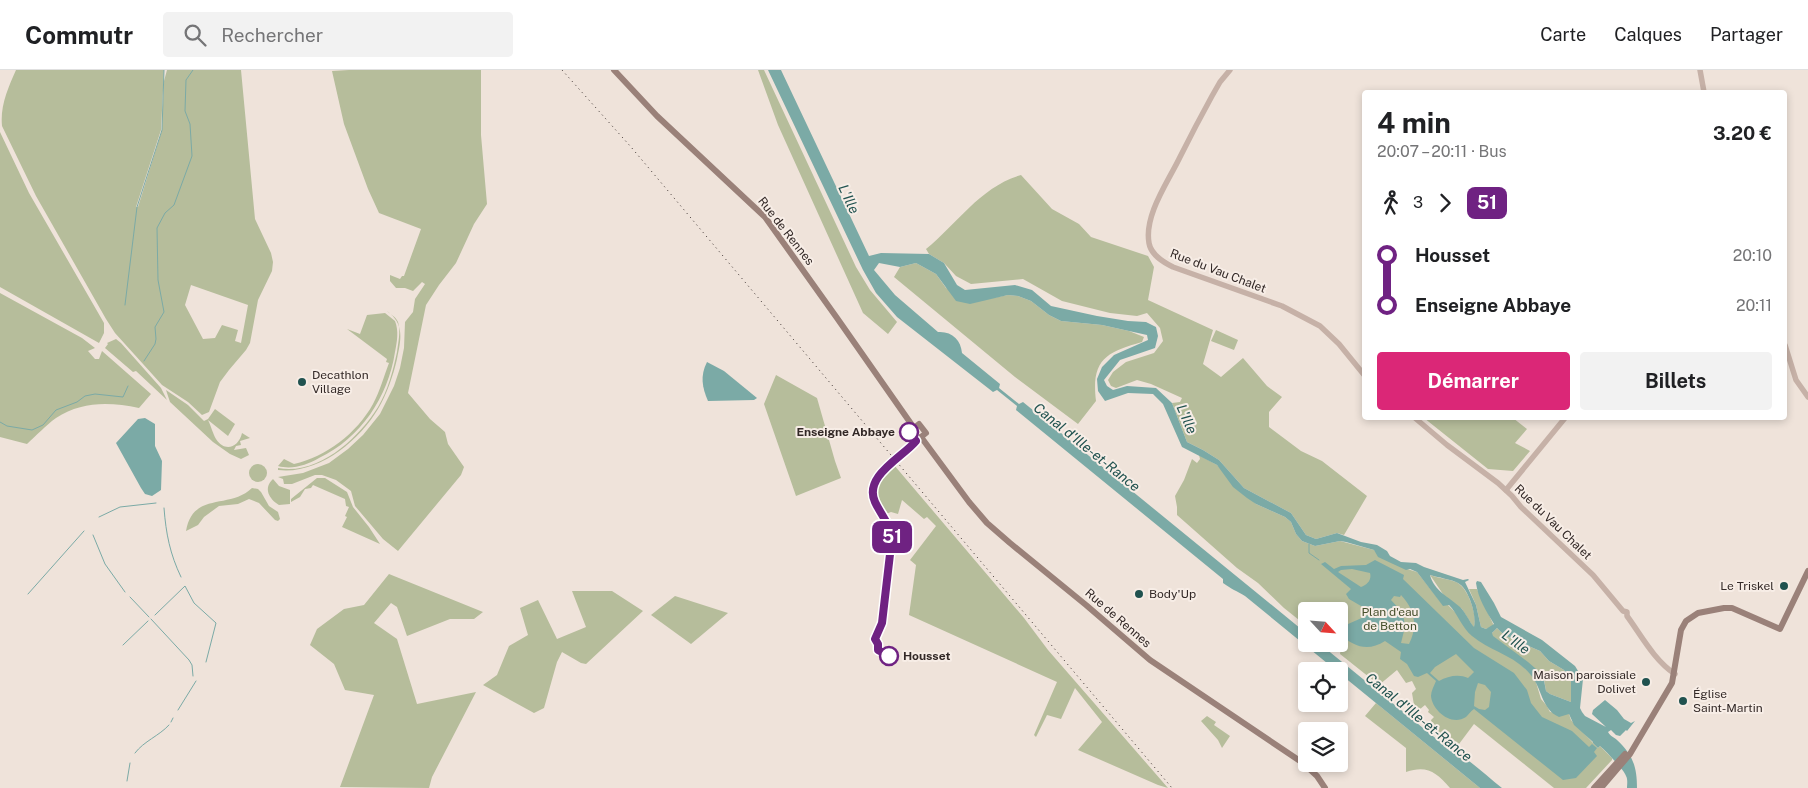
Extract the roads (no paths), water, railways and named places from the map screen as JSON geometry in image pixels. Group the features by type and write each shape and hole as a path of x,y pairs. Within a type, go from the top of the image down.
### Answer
{"main road":[{"name":"Rue de Rennes","path":"614,70 657,116 765,218 793,254 914,428 919,424 926,434 921,437 987,523 1150,660 1303,763 1317,776 1325,788"},
{"path":"1601,788 1637,743 1672,683 1681,630 1686,621 1698,613 1732,608 1780,629 1808,571"},
{"path":"1594,788 1617,767"}],"street":[{"name":"Rue du Vau Chalet","path":"1230,70 1212,96 1158,199 1150,228 1149,241 1151,250 1158,258 1173,267 1282,306 1320,326 1344,350 1362,372"},
{"path":"1700,70 1704,90"},
{"path":"1787,351 1796,380 1808,396"},
{"name":"Rue du Vau Chalet","path":"1417,420 1506,490 1521,507 1593,575 1666,667 1675,674"},
{"path":"1506,490 1563,420"}],"water":[{"path":"768,70 781,70 869,256 881,253 929,254 944,263 957,285 965,290 1015,285 1032,290 1051,306 1097,316 1146,322 1156,327 1158,336 1155,348 1120,360 1104,380 1107,386 1113,390 1127,386 1156,388 1172,403 1187,442 1219,460 1244,488 1291,513 1306,535 1316,539 1337,533 1361,542 1377,545 1401,562 1416,563 1463,580 1468,579 1465,582 1476,605 1481,627 1486,629 1494,624 1479,594 1476,583 1477,581 1481,582 1501,617 1542,640 1575,666 1583,679 1580,708 1585,716 1606,727 1592,714 1593,710 1605,700 1624,719 1631,723 1635,721 1620,736 1611,730 1608,732 1630,756 1635,768 1637,788 1627,788 1627,777 1622,770 1603,748 1600,746 1598,748 1574,725 1569,714 1559,717 1549,709 1534,679 1524,668 1517,662 1486,646 1469,633 1449,605 1443,606 1417,572 1410,569 1406,570 1378,557 1374,550 1346,542 1340,541 1315,546 1302,541 1296,534 1291,522 1285,517 1247,498 1233,487 1217,465 1182,447 1163,404 1153,394 1128,393 1105,401 1098,391 1097,379 1102,367 1114,355 1148,340 1147,335 1102,325 1061,321 1049,315 1031,301 1018,296 1008,295 970,304 956,301 936,274 916,263 900,267 879,263 874,270 895,295 938,332 948,333 955,337 960,344 962,353 1000,384 999,388 1019,404 1023,402 1298,626 1298,639 1245,596 1223,583 1223,579 1016,410 1017,406 997,390 993,392 897,317 876,293 863,270","holes":["1430,575 1453,581 1462,586 1469,597 1474,616 1474,627 1460,607 1438,590","1497,628 1504,635 1540,651 1549,661 1564,670 1571,682 1571,702 1546,691 1543,675 1493,636 1492,633"]},
{"path":"707,362 724,371 757,398 754,400 708,401 703,382 703,372"},
{"path":"145,418 155,424 155,446 162,461 161,490 152,496 145,494 116,443 138,419"},
{"name":"Plan d'eau de Betton","path":"1375,560 1404,575 1403,579 1474,648 1514,673 1527,690 1531,703 1542,717 1572,731 1589,747 1592,744 1597,748 1594,752 1597,756 1576,778 1563,780 1474,709 1460,720 1443,716 1435,707 1431,696 1436,681 1427,673 1418,677 1414,676 1407,664 1400,659 1401,652 1385,641 1367,647 1356,645 1348,640 1348,624 1373,613 1349,599 1346,594 1351,589 1321,564 1325,562 1334,569 1341,566 1366,565","holes":["1352,569 1370,573 1370,580 1367,584 1361,587 1338,572","1401,595 1409,606 1414,618 1414,631 1409,644 1401,643 1405,627 1403,613 1391,600 1394,596 1400,597","1456,654 1474,672 1468,678 1454,676 1439,681 1430,673 1435,667","1478,683 1485,685 1491,692 1489,707 1485,710 1474,706"]},
{"path":"1314,652 1330,652 1342,662 1326,662"},
{"path":"1348,667 1439,741 1464,757 1502,788 1480,788 1348,680"}],"waterway":[{"path":"125,305 137,207 162,130 164,70"},
{"path":"144,361 155,344 155,327 164,312 158,280 157,228 165,213 174,205 192,156 190,124 185,111 186,80 193,70"},
{"path":"0,422 7,426 32,430 43,425 56,410 77,402 85,396 95,394 123,397 128,386"},
{"path":"99,517 120,507 156,503"},
{"path":"164,508 169,544 181,577"},
{"path":"28,594 84,531"},
{"path":"93,535 105,564 125,592"},
{"path":"1309,544 1309,553 1319,560"},
{"path":"155,615 185,586 194,603 216,623 206,662"},
{"path":"130,597 149,617"},
{"path":"151,619 189,660 192,665 193,676"},
{"path":"123,645 148,621"},
{"path":"178,710 196,681"},
{"path":"171,722 173,718"},
{"path":"135,753 169,725"},
{"path":"127,781 130,763"}],"railway":[{"path":"562,70 631,147 1172,788"}],"place":[{"name":"Decathlon Village","path":"302,382"},
{"name":"Enseigne Abbaye","path":"909,432"},
{"name":"Le Triskel","path":"1784,586"},
{"name":"Body'Up","path":"1139,594"},
{"name":"Housset","path":"889,656"},
{"name":"Maison paroissiale Dolivet","path":"1646,682"},
{"name":"Église Saint-Martin","path":"1683,701"}],"water label":[{"name":"L'Ille","path":"849,199"},
{"name":"L'Ille","path":"1187,419"},
{"name":"Canal d'Ille-et-Rance","path":"1087,447"},
{"name":"L'Ille","path":"1516,642"},
{"name":"Canal d'Ille-et-Rance","path":"1419,717"}]}
